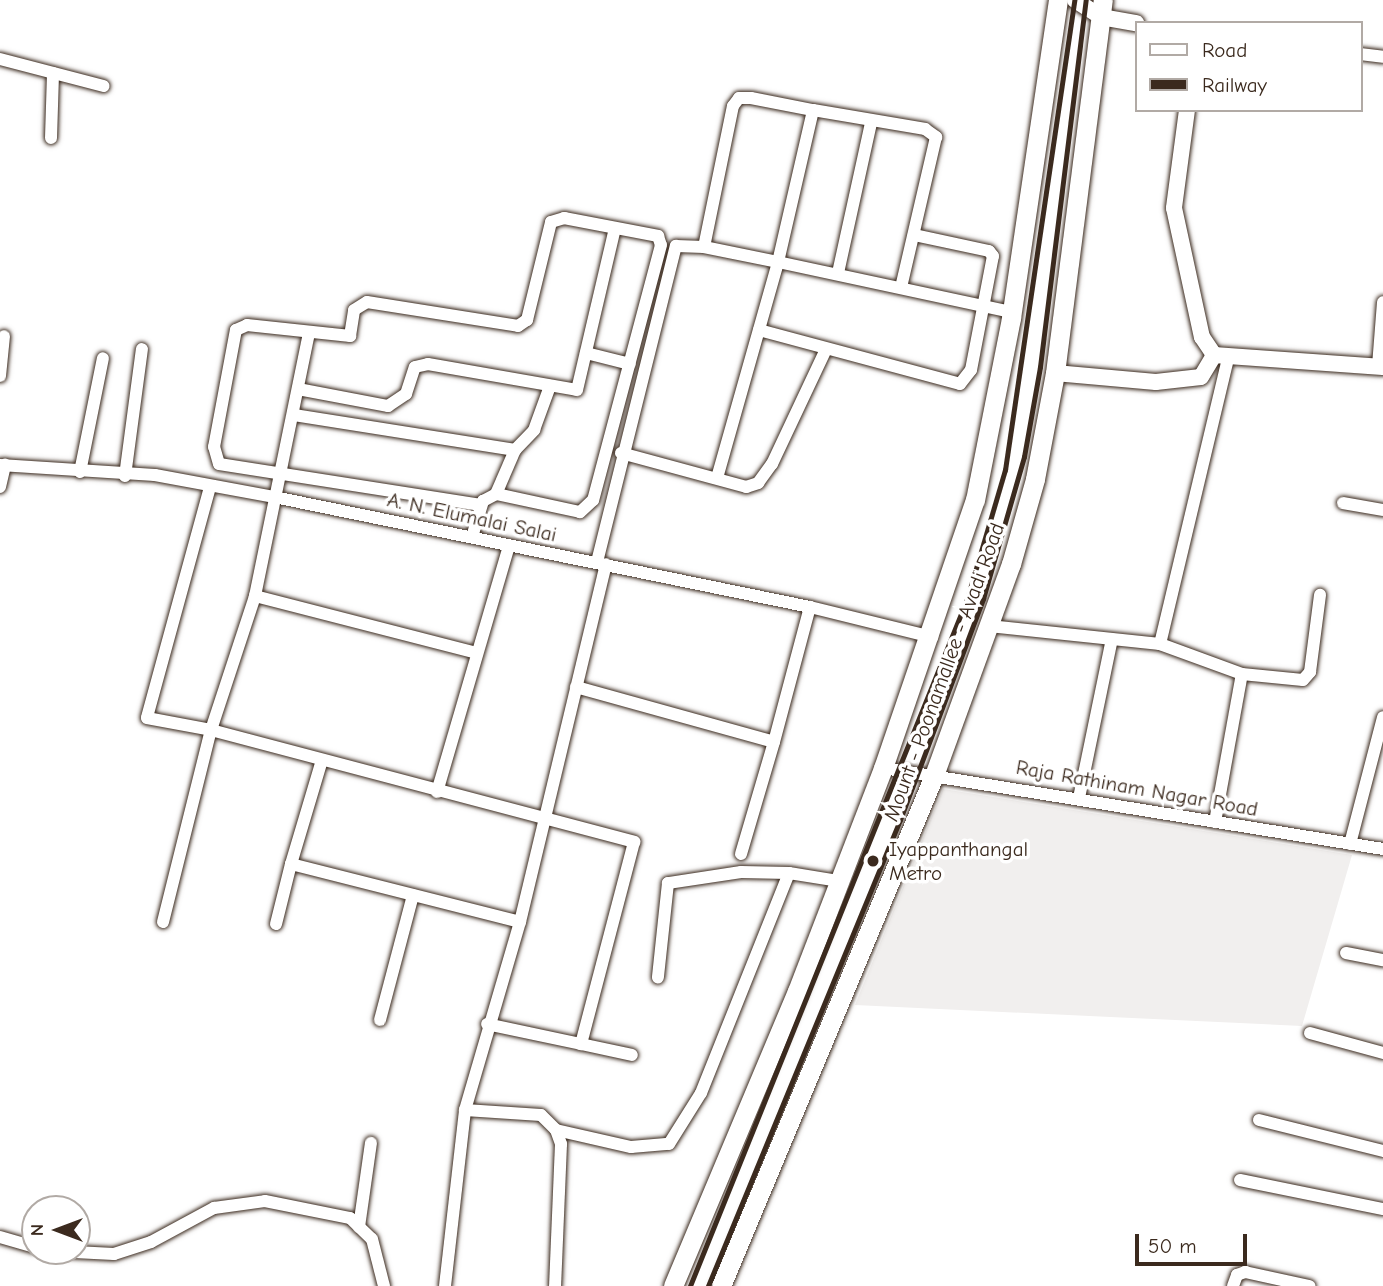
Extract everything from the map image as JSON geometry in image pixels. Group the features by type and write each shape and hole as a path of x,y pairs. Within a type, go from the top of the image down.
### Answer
{"main road":[{"name":"Mount - Poonamallee - Avadi Road","path":"673,1286 883,768 932,637 975,500 1013,312 1058,0"},
{"name":"Mount - Poonamallee - Avadi Road","path":"721,1286 933,778 989,626 1035,479 1055,373 1102,9"}],"street":[{"path":"1076,0 1134,22"},
{"path":"1362,54 1383,57"},
{"path":"0,59 104,86"},
{"path":"51,138 53,73"},
{"path":"704,247 733,106 739,98 751,98 871,123 925,129 936,137 901,287"},
{"path":"718,478 778,261 813,110"},
{"path":"1187,112 1174,208 1202,337 1222,355 1380,366 1383,302"},
{"path":"838,273 871,123"},
{"path":"481,505 283,473 229,468 214,456 232,336 240,326 247,325 350,336 354,310 367,302 518,326 527,320 551,222 564,218 662,239 590,504 580,512 496,494"},
{"path":"298,389 388,406 402,400 415,367 421,365 577,390 615,228"},
{"path":"759,330 960,384 971,370 993,256 989,251 914,235"},
{"path":"445,1286 465,1110 487,1024 520,922 576,687 621,453 676,246 704,247 778,261 1013,312"},
{"path":"163,922 211,730 255,596 279,498 309,332"},
{"path":"0,376 4,336"},
{"path":"125,476 142,349"},
{"path":"621,453 746,487 766,474 826,349"},
{"path":"586,354 630,364"},
{"path":"1055,373 1156,382 1201,377 1222,355"},
{"path":"1160,644 1222,355"},
{"path":"80,472 103,358"},
{"path":"472,537 481,505 496,494 515,450 534,430 550,386"},
{"path":"294,415 515,450"},
{"path":"0,487 2,465"},
{"name":"A. N. Elumalai Salai","path":"2,465 125,476 156,475 601,563 810,607 932,637"},
{"path":"210,487 147,718 211,730 634,842 581,1044"},
{"path":"1343,503 1383,510"},
{"path":"437,792 509,545"},
{"path":"989,626 1160,644 1242,674 1307,678 1320,595"},
{"path":"255,596 477,653"},
{"path":"741,854 810,607"},
{"path":"1079,798 1112,639"},
{"path":"1215,822 1242,674"},
{"path":"576,687 774,742"},
{"path":"1350,844 1383,717"},
{"path":"276,924 290,864 322,760"},
{"name":"Raja Rathinam Nagar Road","path":"883,768 933,778 978,780 1383,849"},
{"path":"290,864 520,922"},
{"path":"658,977 668,883 741,873 789,873 839,881"},
{"path":"556,1130 631,1147 669,1144 701,1093 789,873"},
{"path":"380,1020 413,895"},
{"path":"1346,953 1383,960"},
{"path":"487,1024 632,1055"},
{"path":"1310,1033 1383,1053"},
{"path":"465,1110 541,1115 556,1130 561,1144 555,1286"},
{"path":"1259,1119 1383,1151"},
{"path":"359,1227 371,1143"},
{"path":"1240,1180 1383,1209"},
{"path":"91,1253 114,1254 151,1242 214,1208 240,1201 316,1209 350,1218 372,1239 384,1286"},
{"path":"0,1237 21,1243"},
{"path":"1233,1286 1237,1275 1245,1272 1309,1286"}],"shaded area":[{"path":"943,789 1352,855 1302,1026 855,1005"}],"railway":[{"path":"690,1286 967,599 1005,470 1074,0"},
{"path":"708,1286 900,820 983,599 1024,457 1040,367 1086,0"}],"place":[{"name":"Iyappanthangal Metro","path":"873,861"}]}
